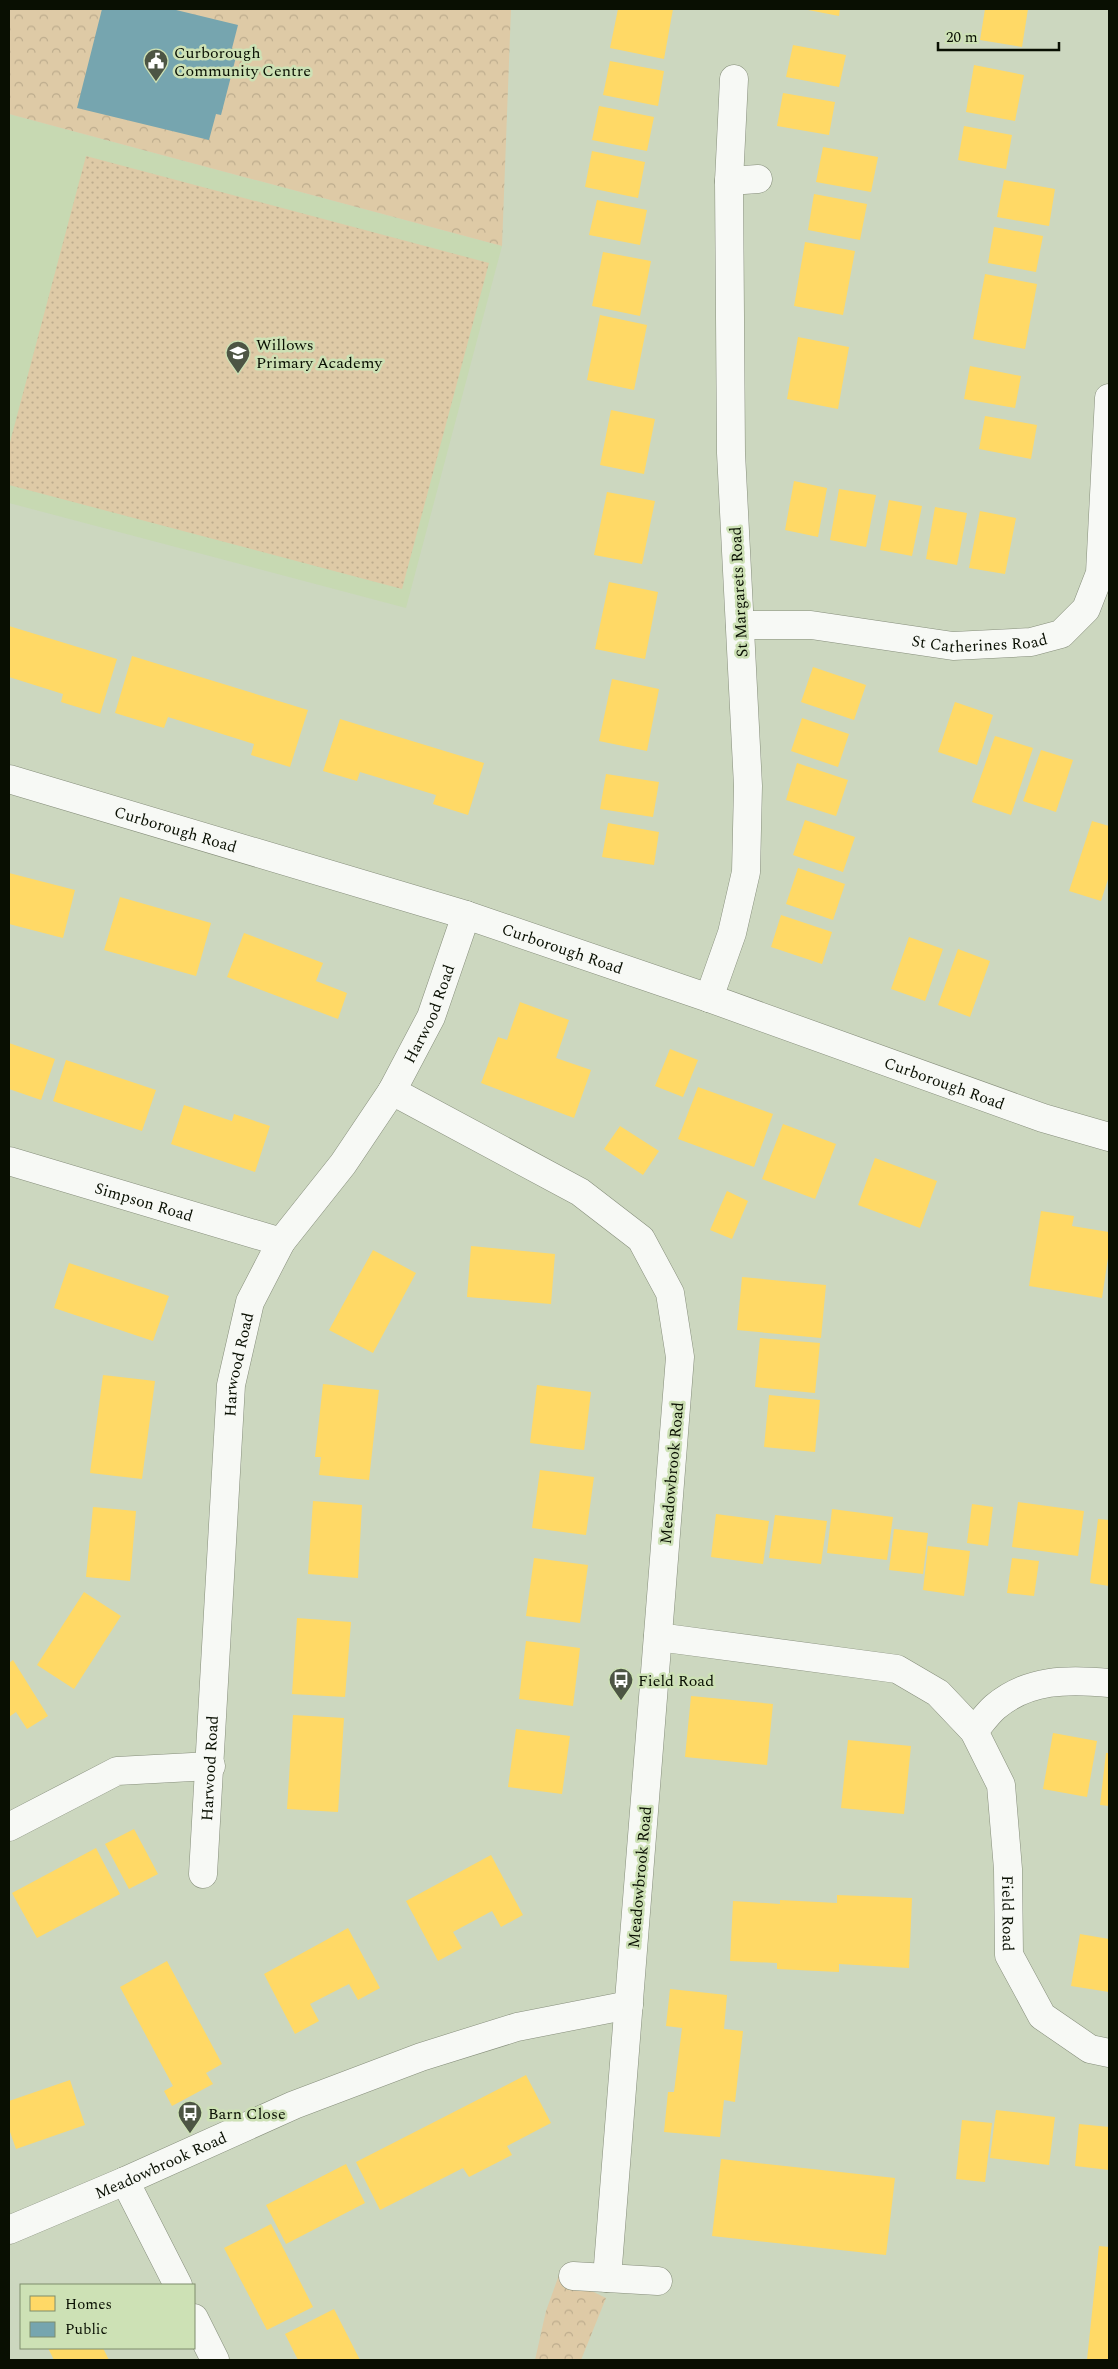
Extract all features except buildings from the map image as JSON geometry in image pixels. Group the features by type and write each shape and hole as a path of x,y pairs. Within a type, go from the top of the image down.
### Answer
{"street":[{"name":"St Margarets Road","path":"709,998 732,933 746,872 748,786 731,454 729,180 734,79"},
{"path":"729,180 758,179"},
{"name":"St Catherines Road","path":"740,625 811,625 954,646 1031,642 1061,634 1086,609 1100,573 1109,398"},
{"name":"Curborough Road","path":"9,780 466,915 709,998 1043,1118 1109,1137"},
{"name":"Harwood Road","path":"204,1874 232,1385 250,1302 281,1242 343,1164 392,1091 431,1017 466,915"},
{"name":"Meadowbrook Road","path":"392,1091 580,1192 641,1239 670,1292 680,1357 608,2278"},
{"name":"Simpson Road","path":"9,1161 281,1242"},
{"name":"Field Road","path":"658,1637 897,1669 938,1693 974,1731 1001,1785 1008,1869 1009,1955 1042,2016 1090,2049 1109,2053"},
{"path":"974,1731 995,1707 1031,1685 1078,1680 1109,1683"},
{"path":"9,1826 117,1771 211,1766"},
{"name":"Meadowbrook Road","path":"9,2230 126,2181 294,2104 421,2057 517,2027 629,2005"},
{"path":"126,2181 178,2284"},
{"path":"573,2276 658,2281"},
{"path":"195,2320 215,2360"}],"shaded area":[{"name":"Willows Primary Academy","path":"9,114 502,246 406,608 9,503"}],"green space":[{"path":"9,9 511,9 502,246 9,114"},
{"name":"Willows Primary Academy","path":"86,156 489,263 402,589 9,485 9,446"},
{"path":"559,2275 606,2298 581,2360 535,2360 546,2311"}],"place":[{"name":"Curborough Community Centre","path":"156,82"},
{"name":"Willows Primary Academy","path":"238,374"},
{"name":"Field Road","path":"621,1701"},
{"name":"Barn Close","path":"190,2134"}]}
